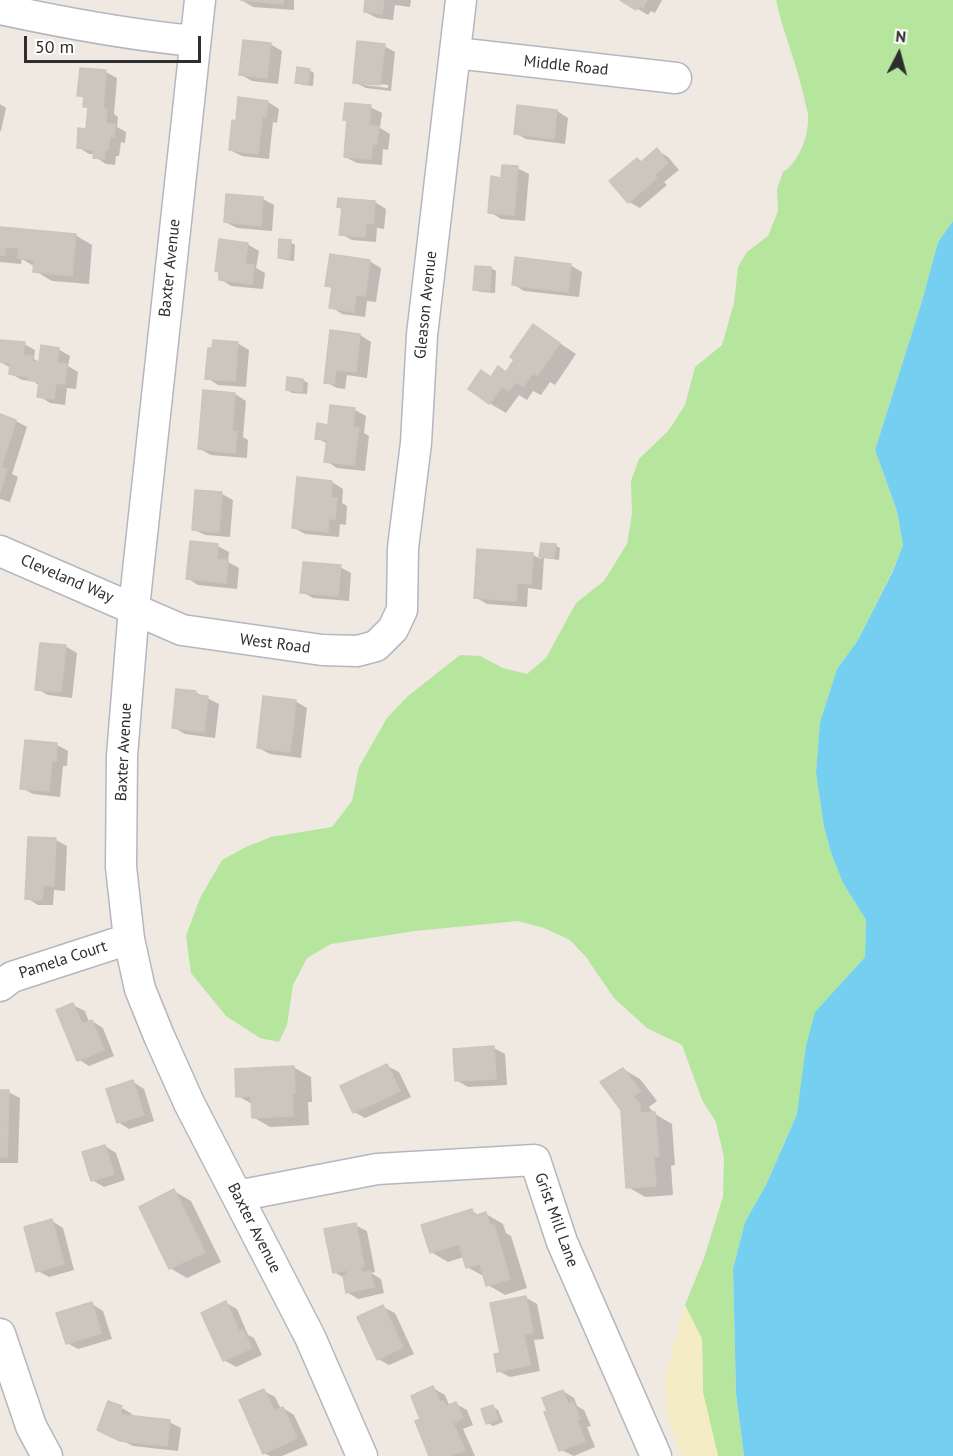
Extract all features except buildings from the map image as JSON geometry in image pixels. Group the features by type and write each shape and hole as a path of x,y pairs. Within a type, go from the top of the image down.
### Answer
{"street":[{"name":"Baxter Avenue","path":"200,0 134,608 122,756 121,867 129,939 140,989 189,1103 310,1337 362,1456"},
{"name":"Gleason Avenue","path":"402,610 403,548 416,443 422,335 461,0"},
{"path":"0,9 89,28 195,41"},
{"name":"Middle Road","path":"456,53 676,78"},
{"name":"Cleveland Way","path":"0,551 134,608"},
{"name":"West Road","path":"134,608 182,630 312,648 357,651 376,646 393,629 402,610"},
{"name":"Pamela Court","path":"0,986 12,977 129,939"},
{"name":"Grist Mill Lane","path":"237,1196 377,1169 535,1160 562,1242 656,1456"},
{"path":"0,1334 30,1426 47,1456"}],"green space":[{"path":"776,0 953,0 953,221 938,242 875,450 897,511 903,545 858,640 837,669 820,722 816,773 824,827 843,883 866,920 865,957 815,1012 797,1114 766,1185 745,1222 733,1269 736,1394 744,1456 718,1456 703,1393 702,1339 685,1305 704,1258 723,1197 724,1158 716,1122 702,1100 682,1045 647,1028 614,998 586,957 570,940 544,928 518,921 415,931 331,944 307,958 293,985 287,1025 279,1042 260,1038 226,1016 191,973 186,936 200,898 222,860 271,837 332,827 352,801 359,767 387,718 408,696 460,655 480,656 503,668 527,674 546,658 576,603 604,581 627,544 632,514 631,481 639,459 669,430 685,405 695,367 722,345 734,303 738,267 747,252 768,236 778,211 777,189 783,172 798,156 804,142 808,127 807,111"}],"sand":[{"path":"685,1305 702,1339 703,1393 718,1456 681,1456 668,1419 665,1377"}],"water":[{"path":"953,221 953,1456 744,1456 736,1394 733,1269 745,1222 766,1185 797,1114 806,1046 815,1012 865,957 866,920 843,883 824,827 816,773 820,722 837,669 858,640 893,571 903,545 897,511 875,450 938,242"}]}
